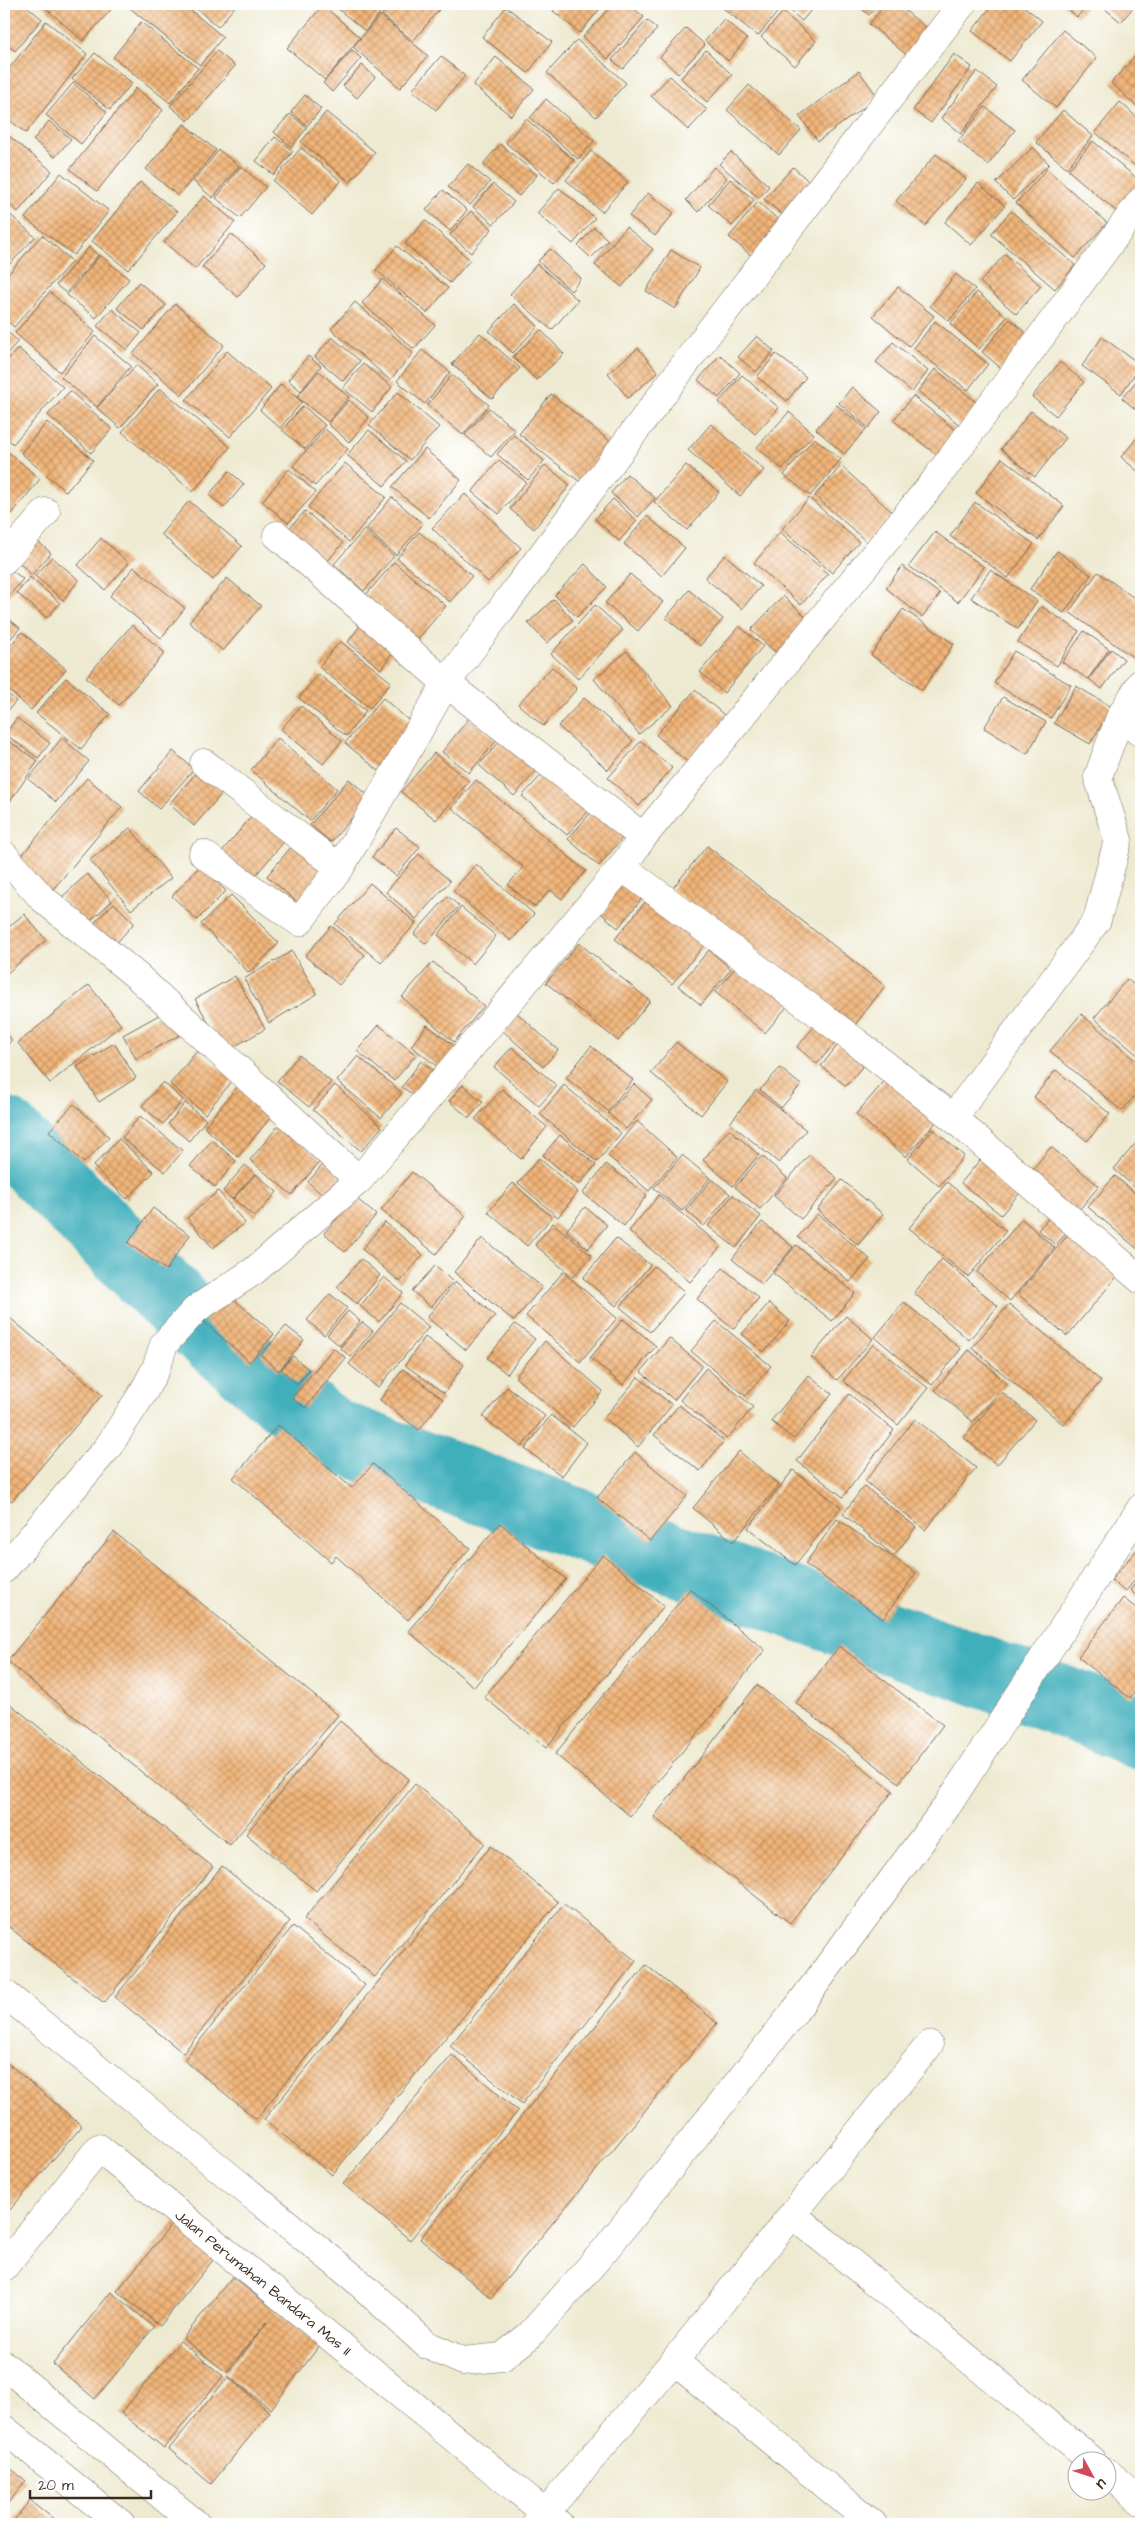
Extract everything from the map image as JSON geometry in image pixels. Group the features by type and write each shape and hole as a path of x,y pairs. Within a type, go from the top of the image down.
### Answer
{"street":[{"path":"203,854 299,922 340,868 446,683 709,332 962,4"},
{"path":"4,1569 108,1447 144,1391 156,1368 164,1344 196,1309 254,1270 359,1180 622,867 643,837 933,484 1141,201"},
{"path":"4,560 46,512"},
{"path":"277,536 446,683 643,837"},
{"path":"953,1118 1097,920 1118,840 1098,777 1120,717 1141,683"},
{"path":"1120,717 1141,733"},
{"path":"204,763 340,868"},
{"path":"4,855 42,898 138,977 359,1180"},
{"path":"622,867 855,1041 953,1118 1141,1280"},
{"path":"4,1993 354,2278 427,2344 463,2361 502,2357 530,2336 604,2251 795,2012 947,1806 1044,1654 1141,1508"},
{"path":"547,2521 929,2045"},
{"name":"Jalan Perumahan Bandara Mas II","path":"4,2267 99,2148 547,2521"},
{"path":"793,2215 1080,2450"},
{"path":"674,2362 873,2524"},
{"path":"4,2365 196,2524"},
{"path":"4,2429 121,2524"},
{"path":"1118,2482 1141,2501"}],"building":[{"path":"4,4 24,4 42,19 15,51 4,42"},
{"path":"41,4 116,4 83,41"},
{"path":"125,4 183,4 223,37 200,65"},
{"path":"191,4 237,4 218,27"},
{"path":"332,4 387,4 365,31"},
{"path":"392,4 443,5 413,41 382,15"},
{"path":"559,4 604,4 580,33 553,11"},
{"path":"613,4 628,4 644,17 608,59 583,37"},
{"path":"718,4 774,4 780,9 758,36"},
{"path":"788,4 816,4 802,21 786,7"},
{"path":"856,4 878,4 869,15"},
{"path":"886,4 897,4 935,35 914,61 869,24"},
{"path":"993,4 1021,4 1042,21 1010,61 972,31"},
{"path":"1062,4 1089,4 1077,17"},
{"path":"1099,4 1136,4 1121,22"},
{"path":"323,5 360,38 325,80 287,48"},
{"path":"506,7 552,42 528,73 482,37"},
{"path":"783,12 816,41 795,66 761,37"},
{"path":"380,15 428,56 400,88 353,47"},
{"path":"724,19 747,39 728,61 705,41"},
{"path":"647,20 657,29 623,69 612,60"},
{"path":"46,21 87,54 26,133 4,116 4,75"},
{"path":"141,22 198,68 170,103 113,57"},
{"path":"686,28 705,45 678,74 660,57"},
{"path":"1063,30 1097,58 1056,108 1022,80"},
{"path":"577,40 626,83 596,117 547,73"},
{"path":"352,50 361,58 332,92 323,83"},
{"path":"706,50 732,75 707,102 681,78"},
{"path":"217,51 235,66 188,121 170,106"},
{"path":"95,53 132,83 110,110 72,79"},
{"path":"954,54 972,67 931,123 913,110"},
{"path":"1137,54 1141,58 1141,110 1111,83"},
{"path":"441,56 465,76 436,110 412,90"},
{"path":"496,57 534,89 511,116 473,85"},
{"path":"362,65 375,77 357,98 343,86"},
{"path":"859,71 878,97 818,141 799,116"},
{"path":"977,71 997,87 961,134 941,118"},
{"path":"670,76 707,110 688,130 651,96"},
{"path":"73,83 107,112 81,144 46,115"},
{"path":"749,85 801,130 779,155 727,110"},
{"path":"136,88 163,110 97,191 70,169"},
{"path":"305,95 321,109 307,126 291,112"},
{"path":"546,99 594,141 578,159 530,118"},
{"path":"1120,102 1141,121 1141,171 1095,132"},
{"path":"985,107 1015,130 988,165 958,141"},
{"path":"1063,110 1093,136 1067,168 1036,142"},
{"path":"326,112 375,152 350,182 301,142"},
{"path":"290,114 307,128 291,147 274,132"},
{"path":"526,119 574,160 554,183 506,143"},
{"path":"49,121 71,139 55,157 33,140"},
{"path":"184,124 216,150 178,196 146,169"},
{"path":"4,132 52,171 18,212 4,200"},
{"path":"275,137 293,151 274,175 256,161"},
{"path":"1093,141 1141,182 1141,185 1118,213 1068,170"},
{"path":"500,144 537,175 519,196 483,164"},
{"path":"1033,147 1049,164 1013,200 996,183"},
{"path":"301,148 341,181 312,215 273,181"},
{"path":"219,150 239,166 213,198 193,181"},
{"path":"591,151 628,182 602,212 566,180"},
{"path":"731,152 769,186 759,198 719,164"},
{"path":"936,154 966,179 925,226 896,201"},
{"path":"468,164 490,182 470,205 448,187"},
{"path":"241,166 266,187 240,218 216,198"},
{"path":"714,167 727,178 698,212 686,200"},
{"path":"793,167 815,187 787,219 764,199"},
{"path":"1047,169 1107,223 1075,258 1016,203"},
{"path":"61,173 109,211 74,255 25,218"},
{"path":"730,179 754,200 732,226 708,205"},
{"path":"140,182 177,212 128,270 92,241"},
{"path":"978,183 1005,206 971,245 945,222"},
{"path":"493,184 514,202 494,224 473,207"},
{"path":"559,188 595,218 573,244 537,213"},
{"path":"443,190 467,210 450,231 426,210"},
{"path":"648,193 674,213 655,236 629,216"},
{"path":"204,196 235,222 195,269 164,242"},
{"path":"758,202 782,223 753,257 729,237"},
{"path":"4,209 35,237 10,264 4,259"},
{"path":"471,211 492,229 471,253 450,235"},
{"path":"1011,211 1075,265 1055,289 991,234"},
{"path":"425,220 470,260 450,283 405,244"},
{"path":"594,227 608,240 591,258 578,246"},
{"path":"626,227 653,249 622,287 595,265"},
{"path":"231,234 266,263 238,297 202,267"},
{"path":"42,235 72,261 14,327 4,318 4,279"},
{"path":"397,246 448,288 427,313 376,270"},
{"path":"89,247 98,255 66,293 56,285"},
{"path":"550,249 581,278 571,291 538,261"},
{"path":"671,250 700,268 675,309 646,291"},
{"path":"1005,254 1041,286 1016,314 980,282"},
{"path":"100,255 129,279 96,318 67,295"},
{"path":"537,264 578,300 552,330 510,294"},
{"path":"956,274 975,289 949,321 930,306"},
{"path":"383,279 435,325 414,349 362,303"},
{"path":"139,282 166,305 144,330 117,308"},
{"path":"898,287 934,316 909,346 873,316"},
{"path":"50,292 95,332 60,372 15,333"},
{"path":"977,292 1007,317 979,349 950,324"},
{"path":"355,302 413,353 390,380 331,329"},
{"path":"175,304 224,345 182,395 133,354"},
{"path":"514,304 538,326 513,353 489,331"},
{"path":"112,309 141,333 127,350 97,326"},
{"path":"1010,319 1035,341 1008,374 982,352"},
{"path":"935,321 988,364 968,390 914,348"},
{"path":"4,329 18,341 4,357"},
{"path":"541,330 564,354 536,380 513,357"},
{"path":"480,333 520,368 492,399 452,364"},
{"path":"95,336 131,366 97,407 61,377"},
{"path":"757,336 774,351 756,372 738,357"},
{"path":"332,337 360,361 343,381 315,357"},
{"path":"1102,337 1141,365 1121,394 1082,366"},
{"path":"893,342 928,371 912,392 876,362"},
{"path":"18,348 63,387 13,444 4,435 4,364"},
{"path":"638,348 658,372 628,398 608,373"},
{"path":"422,350 450,372 425,404 397,381"},
{"path":"227,351 271,389 230,437 186,400"},
{"path":"776,354 806,377 787,401 757,377"},
{"path":"720,355 740,373 719,398 698,380"},
{"path":"308,356 321,366 301,391 288,380"},
{"path":"1060,362 1084,382 1056,416 1032,397"},
{"path":"363,364 392,387 372,412 343,388"},
{"path":"136,365 158,384 120,428 97,408"},
{"path":"935,369 986,410 968,432 918,391"},
{"path":"319,371 349,397 328,422 297,397"},
{"path":"452,375 489,405 463,435 427,405"},
{"path":"742,375 779,408 755,434 719,402"},
{"path":"1141,375 1141,414 1122,398"},
{"path":"281,384 302,402 280,428 260,410"},
{"path":"852,387 881,412 868,428 839,403"},
{"path":"160,388 230,447 193,492 122,432"},
{"path":"70,391 112,429 91,453 48,415"},
{"path":"398,392 439,427 410,460 369,425"},
{"path":"551,394 611,442 580,482 519,434"},
{"path":"913,396 963,436 943,460 893,420"},
{"path":"349,400 369,418 349,442 328,424"},
{"path":"837,405 866,429 844,454 816,429"},
{"path":"303,406 325,425 305,449 282,430"},
{"path":"489,408 515,430 491,457 465,435"},
{"path":"1031,411 1066,438 1035,477 1001,449"},
{"path":"789,412 814,434 782,469 757,447"},
{"path":"47,422 93,460 66,492 21,453"},
{"path":"711,424 764,470 740,496 688,450"},
{"path":"325,429 348,449 315,486 293,466"},
{"path":"369,430 406,461 384,486 347,455"},
{"path":"1141,433 1141,474 1121,457"},
{"path":"514,435 544,461 528,480 497,454"},
{"path":"814,438 841,459 810,496 784,475"},
{"path":"4,448 40,479 11,515 4,509"},
{"path":"425,449 461,480 429,518 392,487"},
{"path":"1002,458 1064,506 1038,540 976,493"},
{"path":"499,460 526,482 499,514 472,492"},
{"path":"345,463 386,497 349,542 308,507"},
{"path":"545,465 570,485 534,529 510,509"},
{"path":"686,465 719,492 687,530 654,502"},
{"path":"841,466 893,513 867,542 815,496"},
{"path":"289,469 316,492 288,523 262,501"},
{"path":"229,471 244,484 224,508 209,495"},
{"path":"627,474 655,498 638,517 611,493"},
{"path":"465,494 521,548 488,582 432,528"},
{"path":"392,497 423,524 396,555 366,529"},
{"path":"809,498 859,542 832,573 782,529"},
{"path":"613,499 637,521 619,541 595,519"},
{"path":"189,501 242,546 213,580 161,534"},
{"path":"975,502 1034,544 1008,578 950,536"},
{"path":"305,511 343,543 326,563 288,530"},
{"path":"647,516 685,548 662,576 624,544"},
{"path":"364,530 394,556 364,591 334,564"},
{"path":"419,532 472,576 450,602 397,558"},
{"path":"780,532 828,574 801,605 754,563"},
{"path":"935,532 984,567 958,602 909,566"},
{"path":"101,538 129,563 105,590 78,565"},
{"path":"35,539 51,553 32,575 16,560"},
{"path":"1057,551 1091,575 1064,613 1030,589"},
{"path":"725,555 761,586 742,609 705,578"},
{"path":"52,557 79,580 63,600 35,576"},
{"path":"394,562 446,606 417,640 365,596"},
{"path":"585,564 607,587 577,617 555,595"},
{"path":"902,566 940,594 922,617 886,588"},
{"path":"134,567 185,608 161,638 110,596"},
{"path":"9,568 23,579 7,598 4,596 4,574"},
{"path":"990,570 1037,601 1018,629 971,598"},
{"path":"1098,572 1141,603 1141,663 1069,612"},
{"path":"630,574 663,602 638,631 605,603"},
{"path":"30,577 60,603 47,618 17,593"},
{"path":"227,578 261,606 223,651 189,622"},
{"path":"689,590 723,619 700,646 666,618"},
{"path":"783,596 814,624 783,659 751,630"},
{"path":"554,599 573,620 547,643 528,623"},
{"path":"595,605 623,630 578,679 551,654"},
{"path":"1041,606 1079,631 1057,666 1018,642"},
{"path":"903,609 954,644 922,690 871,655"},
{"path":"4,615 20,628 4,646"},
{"path":"361,624 394,651 381,669 348,642"},
{"path":"132,625 165,653 119,705 86,677"},
{"path":"739,626 763,646 724,693 700,672"},
{"path":"1084,631 1109,649 1088,679 1062,662"},
{"path":"22,632 66,669 31,710 4,686 4,653"},
{"path":"340,641 391,682 370,708 319,667"},
{"path":"1111,649 1124,659 1102,689 1089,679"},
{"path":"627,651 673,706 639,734 594,679"},
{"path":"1014,651 1071,685 1051,718 994,683"},
{"path":"552,667 577,689 543,726 518,704"},
{"path":"318,674 366,711 346,736 299,698"},
{"path":"66,678 110,714 81,749 36,713"},
{"path":"1076,686 1112,707 1090,744 1054,723"},
{"path":"695,690 731,721 692,766 656,735"},
{"path":"4,691 16,701 4,715"},
{"path":"1003,697 1046,722 1027,754 984,728"},
{"path":"383,698 416,727 379,771 345,743"},
{"path":"584,698 633,741 608,770 558,726"},
{"path":"301,706 342,741 323,764 281,729"},
{"path":"17,718 50,743 38,758 5,734"},
{"path":"469,718 497,740 469,773 442,752"},
{"path":"4,738 38,761 8,804 4,801"},
{"path":"62,738 89,761 56,802 28,779"},
{"path":"278,738 337,789 310,821 251,770"},
{"path":"500,741 536,771 514,796 479,765"},
{"path":"641,741 672,768 639,806 608,778"},
{"path":"173,751 194,769 159,809 139,791"},
{"path":"434,753 469,781 436,820 401,792"},
{"path":"547,769 591,808 567,835 522,796"},
{"path":"198,771 223,792 194,826 169,804"},
{"path":"87,778 122,807 50,893 15,863"},
{"path":"349,779 370,797 331,842 310,825"},
{"path":"476,780 586,871 562,899 550,890 535,907 508,885 523,867 452,808"},
{"path":"594,809 624,836 599,866 568,839"},
{"path":"257,810 288,837 249,883 218,856"},
{"path":"130,828 171,878 131,910 90,860"},
{"path":"396,828 420,847 396,876 372,857"},
{"path":"296,841 328,867 298,903 267,876"},
{"path":"707,846 885,986 851,1030 672,889"},
{"path":"419,854 450,881 416,919 386,892"},
{"path":"476,864 534,914 511,941 453,891"},
{"path":"200,866 226,891 197,920 172,896"},
{"path":"87,874 112,901 86,925 61,898"},
{"path":"621,876 645,895 618,928 595,908"},
{"path":"370,883 416,923 381,963 335,924"},
{"path":"231,895 279,943 249,973 201,924"},
{"path":"651,895 707,942 672,984 615,939"},
{"path":"448,896 459,906 426,944 414,934"},
{"path":"114,903 134,923 113,947 91,926"},
{"path":"461,907 496,936 473,964 438,935"},
{"path":"24,914 46,940 5,975 4,931"},
{"path":"331,926 365,955 339,985 305,956"},
{"path":"579,943 650,1001 618,1041 546,983"},
{"path":"709,950 731,969 701,1005 678,986"},
{"path":"292,951 317,994 269,1023 244,979"},
{"path":"433,962 484,1006 454,1042 402,997"},
{"path":"740,962 790,1003 765,1033 715,992"},
{"path":"235,976 265,1029 225,1052 195,999"},
{"path":"1127,979 1141,991 1141,1058 1094,1018"},
{"path":"89,985 121,1025 50,1083 18,1043"},
{"path":"166,1011 180,1035 136,1059 123,1035"},
{"path":"517,1013 558,1050 543,1067 502,1030"},
{"path":"1081,1014 1141,1065 1141,1088 1122,1111 1050,1051"},
{"path":"818,1022 838,1039 817,1064 797,1047"},
{"path":"379,1025 416,1055 394,1081 357,1051"},
{"path":"427,1025 460,1050 443,1071 411,1046"},
{"path":"4,1032 12,1040 4,1048"},
{"path":"841,1041 866,1062 846,1086 821,1066"},
{"path":"676,1042 727,1082 701,1115 651,1073"},
{"path":"114,1043 136,1078 99,1102 77,1067"},
{"path":"591,1046 633,1080 608,1111 566,1078"},
{"path":"512,1047 557,1086 539,1106 494,1067"},
{"path":"197,1051 233,1080 205,1114 170,1084"},
{"path":"299,1055 331,1082 309,1107 277,1081"},
{"path":"358,1056 402,1093 381,1118 337,1081"},
{"path":"421,1061 435,1072 416,1097 402,1087"},
{"path":"780,1068 801,1085 781,1108 760,1090"},
{"path":"1056,1070 1110,1114 1087,1141 1034,1097"},
{"path":"888,1077 938,1120 906,1157 856,1114"},
{"path":"163,1082 183,1100 163,1124 142,1106"},
{"path":"634,1084 652,1100 626,1129 608,1113"},
{"path":"335,1085 382,1127 361,1151 313,1110"},
{"path":"463,1085 483,1102 469,1118 449,1101"},
{"path":"564,1085 621,1133 597,1162 540,1114"},
{"path":"237,1087 271,1117 238,1157 204,1127"},
{"path":"502,1089 547,1127 521,1159 475,1119"},
{"path":"756,1090 806,1130 779,1163 730,1123"},
{"path":"185,1103 206,1120 189,1141 168,1124"},
{"path":"74,1104 109,1137 84,1163 49,1131"},
{"path":"140,1116 183,1151 165,1172 122,1138"},
{"path":"637,1121 677,1157 649,1191 608,1156"},
{"path":"279,1125 321,1160 292,1195 250,1160"},
{"path":"729,1129 759,1155 733,1186 703,1160"},
{"path":"933,1129 964,1156 939,1186 908,1159"},
{"path":"560,1135 596,1165 579,1185 543,1155"},
{"path":"1141,1137 1141,1193 1114,1169"},
{"path":"119,1139 154,1172 127,1199 93,1166"},
{"path":"212,1140 236,1161 215,1187 190,1166"},
{"path":"1051,1147 1099,1186 1074,1216 1027,1176"},
{"path":"682,1155 710,1178 682,1211 654,1188"},
{"path":"809,1155 837,1178 801,1219 774,1196"},
{"path":"984,1155 1024,1188 1001,1215 961,1183"},
{"path":"762,1156 787,1178 760,1209 735,1187"},
{"path":"539,1158 578,1192 558,1217 518,1183"},
{"path":"326,1161 345,1177 326,1198 308,1182"},
{"path":"606,1164 647,1195 624,1226 583,1193"},
{"path":"245,1165 255,1173 232,1199 223,1191"},
{"path":"412,1172 466,1216 436,1254 381,1210"},
{"path":"256,1174 277,1192 255,1217 233,1199"},
{"path":"1115,1176 1141,1198 1141,1252 1088,1207"},
{"path":"712,1179 730,1194 704,1226 686,1210"},
{"path":"842,1180 883,1214 858,1245 817,1210"},
{"path":"947,1182 1006,1231 968,1277 909,1228"},
{"path":"513,1183 552,1217 527,1246 488,1212"},
{"path":"218,1191 245,1223 213,1248 187,1218"},
{"path":"659,1195 721,1246 690,1282 629,1231"},
{"path":"733,1195 761,1216 736,1248 708,1226"},
{"path":"356,1198 376,1215 345,1252 324,1233"},
{"path":"585,1207 607,1225 588,1249 566,1231"},
{"path":"153,1208 190,1235 166,1270 128,1243"},
{"path":"1054,1212 1071,1227 1056,1245 1038,1230"},
{"path":"817,1214 870,1259 850,1282 798,1237"},
{"path":"1022,1219 1055,1248 1010,1301 977,1272"},
{"path":"385,1222 423,1255 400,1282 362,1249"},
{"path":"762,1222 793,1247 762,1284 732,1259"},
{"path":"553,1223 592,1256 573,1277 535,1245"},
{"path":"1071,1231 1120,1273 1067,1336 1018,1294"},
{"path":"482,1238 542,1287 514,1321 454,1272"},
{"path":"616,1238 650,1265 616,1306 583,1278"},
{"path":"796,1245 855,1293 832,1321 773,1273"},
{"path":"361,1259 380,1275 357,1304 337,1287"},
{"path":"942,1259 998,1306 969,1340 914,1293"},
{"path":"435,1266 453,1282 431,1307 412,1291"},
{"path":"654,1266 685,1292 650,1332 620,1307"},
{"path":"723,1268 759,1298 733,1329 697,1299"},
{"path":"563,1272 617,1318 580,1362 526,1316"},
{"path":"384,1277 403,1293 379,1322 360,1306"},
{"path":"456,1282 495,1316 466,1350 427,1317"},
{"path":"227,1293 274,1334 250,1362 204,1322"},
{"path":"330,1294 347,1308 324,1335 307,1320"},
{"path":"904,1302 961,1349 932,1385 875,1337"},
{"path":"400,1303 429,1327 378,1388 349,1364"},
{"path":"769,1303 790,1321 764,1352 742,1334"},
{"path":"1009,1304 1101,1381 1064,1425 972,1348"},
{"path":"348,1311 360,1321 340,1346 327,1335"},
{"path":"4,1313 102,1395 12,1501 4,1495"},
{"path":"846,1316 873,1339 837,1380 811,1357"},
{"path":"623,1319 656,1346 623,1385 590,1358"},
{"path":"716,1321 771,1366 746,1396 691,1351"},
{"path":"362,1322 373,1331 351,1357 340,1348"},
{"path":"515,1324 535,1339 507,1374 487,1358"},
{"path":"286,1326 304,1340 279,1371 261,1355"},
{"path":"425,1337 464,1365 444,1393 405,1365"},
{"path":"669,1338 702,1366 674,1400 641,1372"},
{"path":"545,1341 603,1391 573,1427 515,1377"},
{"path":"873,1344 928,1388 898,1425 843,1381"},
{"path":"333,1348 346,1358 305,1408 292,1398"},
{"path":"969,1350 1007,1383 973,1422 935,1390"},
{"path":"293,1356 309,1370 297,1384 281,1369"},
{"path":"706,1368 753,1407 727,1439 680,1400"},
{"path":"403,1369 443,1399 419,1430 380,1400"},
{"path":"809,1375 832,1394 794,1439 771,1421"},
{"path":"638,1377 672,1405 638,1447 604,1418"},
{"path":"507,1387 545,1416 522,1447 483,1417"},
{"path":"1002,1392 1035,1420 997,1465 964,1438"},
{"path":"849,1394 894,1430 843,1497 797,1461"},
{"path":"679,1405 724,1441 700,1471 654,1435"},
{"path":"551,1415 587,1443 562,1476 525,1449"},
{"path":"915,1419 976,1468 925,1530 865,1481"},
{"path":"278,1425 352,1488 373,1464 470,1548 408,1620 336,1556 331,1562 233,1478"},
{"path":"739,1451 779,1485 733,1542 693,1508"},
{"path":"635,1452 687,1496 650,1541 597,1498"},
{"path":"793,1470 841,1507 795,1565 748,1528"},
{"path":"864,1486 916,1527 894,1556 843,1514"},
{"path":"837,1519 916,1573 883,1619 805,1564"},
{"path":"500,1523 566,1579 474,1687 408,1631"},
{"path":"114,1532 338,1715 230,1845 7,1661"},
{"path":"1139,1547 1141,1573 1125,1592 1111,1580"},
{"path":"603,1555 664,1606 546,1748 484,1697"},
{"path":"1141,1577 1141,1600 1130,1590"},
{"path":"690,1589 765,1650 630,1816 555,1754"},
{"path":"1123,1598 1141,1612 1141,1684 1130,1698 1078,1657"},
{"path":"839,1646 943,1725 899,1783 796,1703"},
{"path":"757,1685 893,1791 790,1923 654,1817"},
{"path":"4,1699 213,1867 104,2003 4,1923"},
{"path":"340,1721 409,1779 316,1891 246,1834"},
{"path":"415,1784 485,1843 375,1977 304,1919"},
{"path":"491,1846 558,1902 332,2175 264,2119"},
{"path":"222,1866 290,1921 183,2053 115,1997"},
{"path":"564,1904 636,1961 522,2104 450,2046"},
{"path":"293,1926 365,1985 256,2119 184,2060"},
{"path":"646,1965 717,2023 491,2298 420,2239"},
{"path":"452,2055 518,2111 410,2240 343,2184"},
{"path":"4,2060 82,2126 9,2211 4,2207"},
{"path":"176,2219 218,2254 160,2326 117,2291"},
{"path":"232,2277 320,2345 271,2409 227,2375 267,2322 226,2372 183,2338"},
{"path":"111,2292 154,2327 95,2399 53,2364"},
{"path":"180,2341 223,2376 164,2448 121,2413"},
{"path":"228,2377 270,2412 211,2484 169,2449"},
{"path":"4,2463 26,2481 4,2508"},
{"path":"30,2500 60,2524 11,2524"}],"waterway":[{"path":"4,1133 188,1316 279,1393 332,1434 1086,1710 1141,1734"}]}
